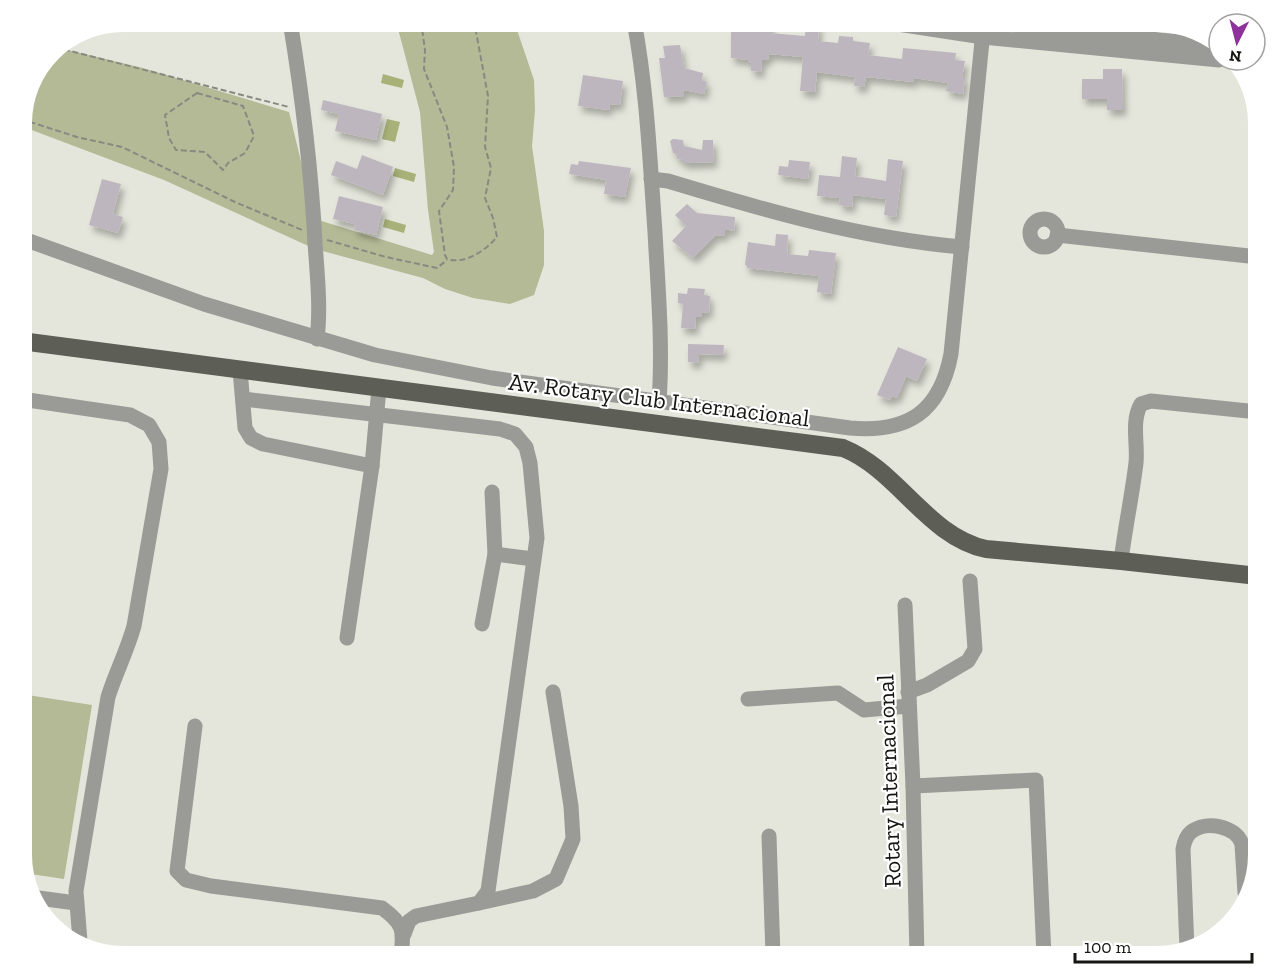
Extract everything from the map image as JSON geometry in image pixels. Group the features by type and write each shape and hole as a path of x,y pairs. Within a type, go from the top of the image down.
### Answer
{"main road":[{"name":"Av. Rotary Club Internacional","path":"32,342 843,448 865,459 949,533 973,546 1248,575"}],"street":[{"path":"292,32 304,110 315,235 320,313 317,339"},
{"path":"636,32 651,179 660,317 659,402"},
{"path":"32,242 204,304 317,339 375,355 460,373 867,430 898,425 918,415 941,390 947,374 963,247 979,32"},
{"path":"1028,32 1207,58"},
{"path":"1060,32 1203,45"},
{"path":"651,179 668,181 814,223 933,244 963,247"},
{"path":"1057,235 1248,256"},
{"path":"240,370 244,428 251,438 273,446 372,466"},
{"path":"347,638 372,466 379,388"},
{"path":"243,399 500,429 515,434 526,447 530,463 537,538 488,891 479,903"},
{"path":"32,401 130,415 149,425 159,442 161,469 134,626 127,651 115,675 108,697 76,903 79,934"},
{"path":"1121,561 1125,524 1136,466 1137,411 1141,404 1151,401 1248,411"},
{"path":"482,624 495,554 492,492"},
{"path":"495,554 533,559"},
{"path":"748,699 838,693 864,710 908,699 968,661 972,656 975,649 970,581"},
{"name":"Rotary Internacional","path":"905,605 917,946"},
{"path":"402,946 409,921 416,916 533,891 556,879 573,839 571,806 553,692"},
{"path":"195,726 177,871 186,879 211,886 382,908 398,919 404,934"},
{"path":"913,786 1036,780 1044,946"},
{"path":"1187,940 1183,849 1190,833 1207,826 1232,830 1240,837 1242,844 1244,878"},
{"path":"769,836 774,946"},
{"path":"43,899 76,903"}],"path":[{"path":"423,32 424,69 447,127 454,167 453,190 439,211 442,240 447,259"},
{"path":"447,259 454,261 478,253 497,237 485,198 491,168 485,147 488,96 476,32"},
{"path":"68,50 304,110"},
{"path":"197,93 243,106 249,121 254,136 245,153 228,163 223,170 205,152 176,150 169,138 165,115 197,93"},
{"path":"32,123 77,138 122,147 235,202 336,244 437,268 447,259"}],"shaded area":[{"path":"399,32 518,32 534,80 535,110 532,146 544,231 544,265 534,295 510,304 473,298 445,289 423,278 315,249 164,180 32,130 35,99 41,82 50,67 68,50 143,68 289,112 315,219 432,255 434,252 420,112"},
{"path":"383,74 404,80 402,88 381,83"},
{"path":"387,119 400,122 395,142 382,139"},
{"path":"395,168 416,174 414,182 393,176"},
{"path":"385,219 406,225 404,233 383,227"},
{"path":"32,696 92,705 64,879 34,875 32,860"}],"building":[{"path":"731,32 770,32 805,36 805,32 819,32 818,41 838,43 839,36 853,37 853,41 870,43 868,55 902,59 903,48 956,53 955,60 965,61 962,78 965,78 963,94 946,91 948,83 914,78 914,82 866,77 864,87 854,86 855,77 817,72 815,92 800,91 803,57 769,54 768,60 762,60 761,72 751,71 751,63 748,63 748,60 731,58"},
{"path":"680,45 684,68 703,73 702,80 707,82 704,94 684,90 684,96 664,97 659,58 665,58 663,46"},
{"path":"1103,69 1122,69 1123,110 1107,110 1107,99 1082,99 1082,79 1103,79"},
{"path":"583,75 623,81 620,105 610,104 609,110 578,106"},
{"path":"323,100 382,114 376,140 335,131 339,114 321,110"},
{"path":"683,140 684,146 702,150 703,140 713,140 714,162 683,163 683,160 677,159 676,153 673,153 670,141"},
{"path":"362,155 393,167 383,195 331,175 336,161 357,169"},
{"path":"842,156 857,158 855,176 886,181 888,159 903,161 896,217 884,215 886,199 853,195 852,207 839,205 840,198 817,196 819,175 840,177"},
{"path":"789,160 810,162 808,179 778,175 779,166 788,167"},
{"path":"579,161 631,168 625,197 604,194 606,180 569,174 571,164 578,165"},
{"path":"102,179 121,184 113,214 123,217 118,233 89,225"},
{"path":"339,196 383,207 376,235 354,230 355,224 333,219"},
{"path":"687,204 697,213 735,217 734,231 725,229 725,236 716,235 693,258 672,241 686,226 675,215"},
{"path":"776,234 788,235 787,254 808,256 809,250 836,253 831,294 817,292 819,276 747,268 745,265 748,242 775,246"},
{"path":"688,288 705,289 704,295 710,296 709,313 702,312 702,317 696,317 695,329 681,328 683,304 678,303 678,293 687,294"},
{"path":"688,344 724,345 723,355 699,354 698,363 688,362"},
{"path":"898,347 927,359 917,381 906,376 897,398 892,396 890,400 877,395"}]}
